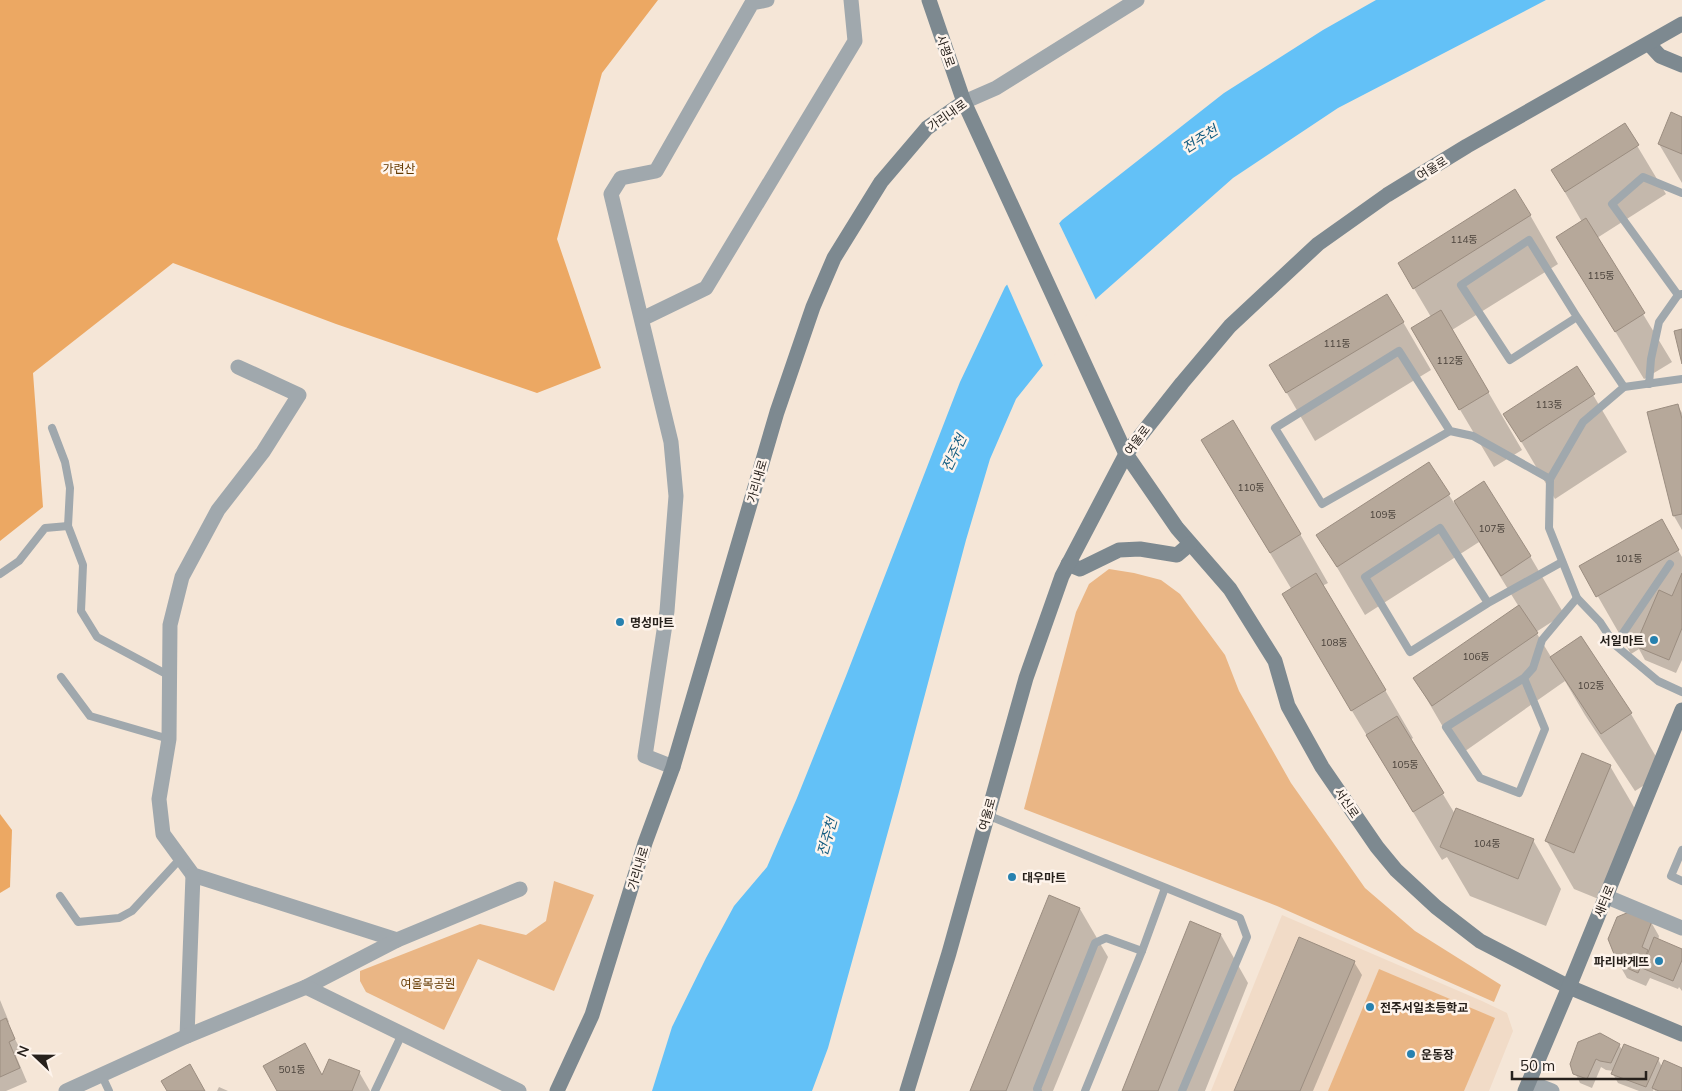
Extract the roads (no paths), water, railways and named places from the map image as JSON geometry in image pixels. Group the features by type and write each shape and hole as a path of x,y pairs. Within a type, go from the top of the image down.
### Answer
{"street":[{"path":"673,767 646,756 667,611 676,496 672,442 611,194 620,178 656,171 752,3 767,0"},
{"path":"642,320 706,288 855,41 851,0"},
{"name":"사평로","path":"929,0 964,102 979,139"},
{"name":"가리내로","path":"557,1091 592,1015 645,843 673,767 777,412 816,298 834,258 881,182 927,128 964,102 996,88 1137,0"},
{"name":"여울로","path":"907,1091 949,953 1026,678 1062,576 1126,454 1230,326 1318,244 1387,195 1467,146 1682,24"},
{"path":"1648,44 1660,56 1682,65"},
{"name":"서신로","path":"979,139 1126,454 1177,528 1230,589 1275,660 1288,706 1322,767 1377,847 1396,870 1436,907 1480,941 1569,987 1682,1034"},
{"path":"238,367 299,395 263,452 218,510 182,577 170,625 168,675 169,739 159,798 163,834 192,875 397,940"},
{"path":"1068,564 1080,569 1119,550 1140,549 1176,555 1190,544"},
{"name":"새터로","path":"1527,1086 1682,710"},
{"path":"187,1036 192,875"},
{"path":"66,1091 187,1036 306,987 397,940 520,888"},
{"path":"1606,896 1682,928"},
{"path":"306,987 519,1091"},
{"path":"1527,1086 1552,1091"}],"lane":[{"path":"1649,384 1651,359 1659,322 1680,294 1612,204 1643,177 1682,193"},
{"path":"1577,317 1510,360 1461,285 1529,240 1624,387"},
{"path":"1450,431 1399,351 1275,428 1322,504 1450,431 1473,436 1550,479"},
{"path":"1682,379 1624,387 1583,422 1550,479 1550,528 1577,598 1600,622 1615,645 1658,681 1682,692"},
{"path":"52,428 65,462 70,488 68,526 83,565 80,611 97,637 168,675"},
{"path":"0,574 20,560 45,528 68,526"},
{"path":"1488,603 1440,528 1365,577 1410,652 1488,603 1562,562"},
{"path":"1615,645 1670,564"},
{"path":"1524,678 1545,728 1519,792 1480,778 1446,727 1524,678 1534,668 1542,640 1577,598"},
{"path":"61,677 90,716 169,739"},
{"path":"987,815 1240,918 1247,937 1182,1091"},
{"path":"1682,850 1671,876 1682,881"},
{"path":"60,896 78,922 119,918 132,912 180,859"},
{"path":"1085,1091 1142,951 1165,888"},
{"path":"1038,1091 1036,1088 1095,943 1106,938 1142,951"},
{"path":"375,1091 402,1034"},
{"path":"102,1076 109,1091"}],"water":[{"name":"전주천","path":"1376,0 1546,0 1338,108 1233,178 1097,298 1016,399 990,459 966,540 828,1048 812,1091 652,1091 672,1027 706,958 734,906 767,867 846,676 960,382 1005,287 1062,220 1224,93 1323,30"}],"place":[{"name":"명성마트","path":"620,622"},
{"name":"서일마트","path":"1654,640"},
{"name":"대우마트","path":"1012,877"},
{"name":"파리바게뜨","path":"1659,961"},
{"name":"전주서일초등학교","path":"1370,1007"},
{"name":"운동장","path":"1411,1054"}],"park label":[{"name":"가련산","path":"399,168"},
{"name":"여울목공원","path":"428,983"}]}
